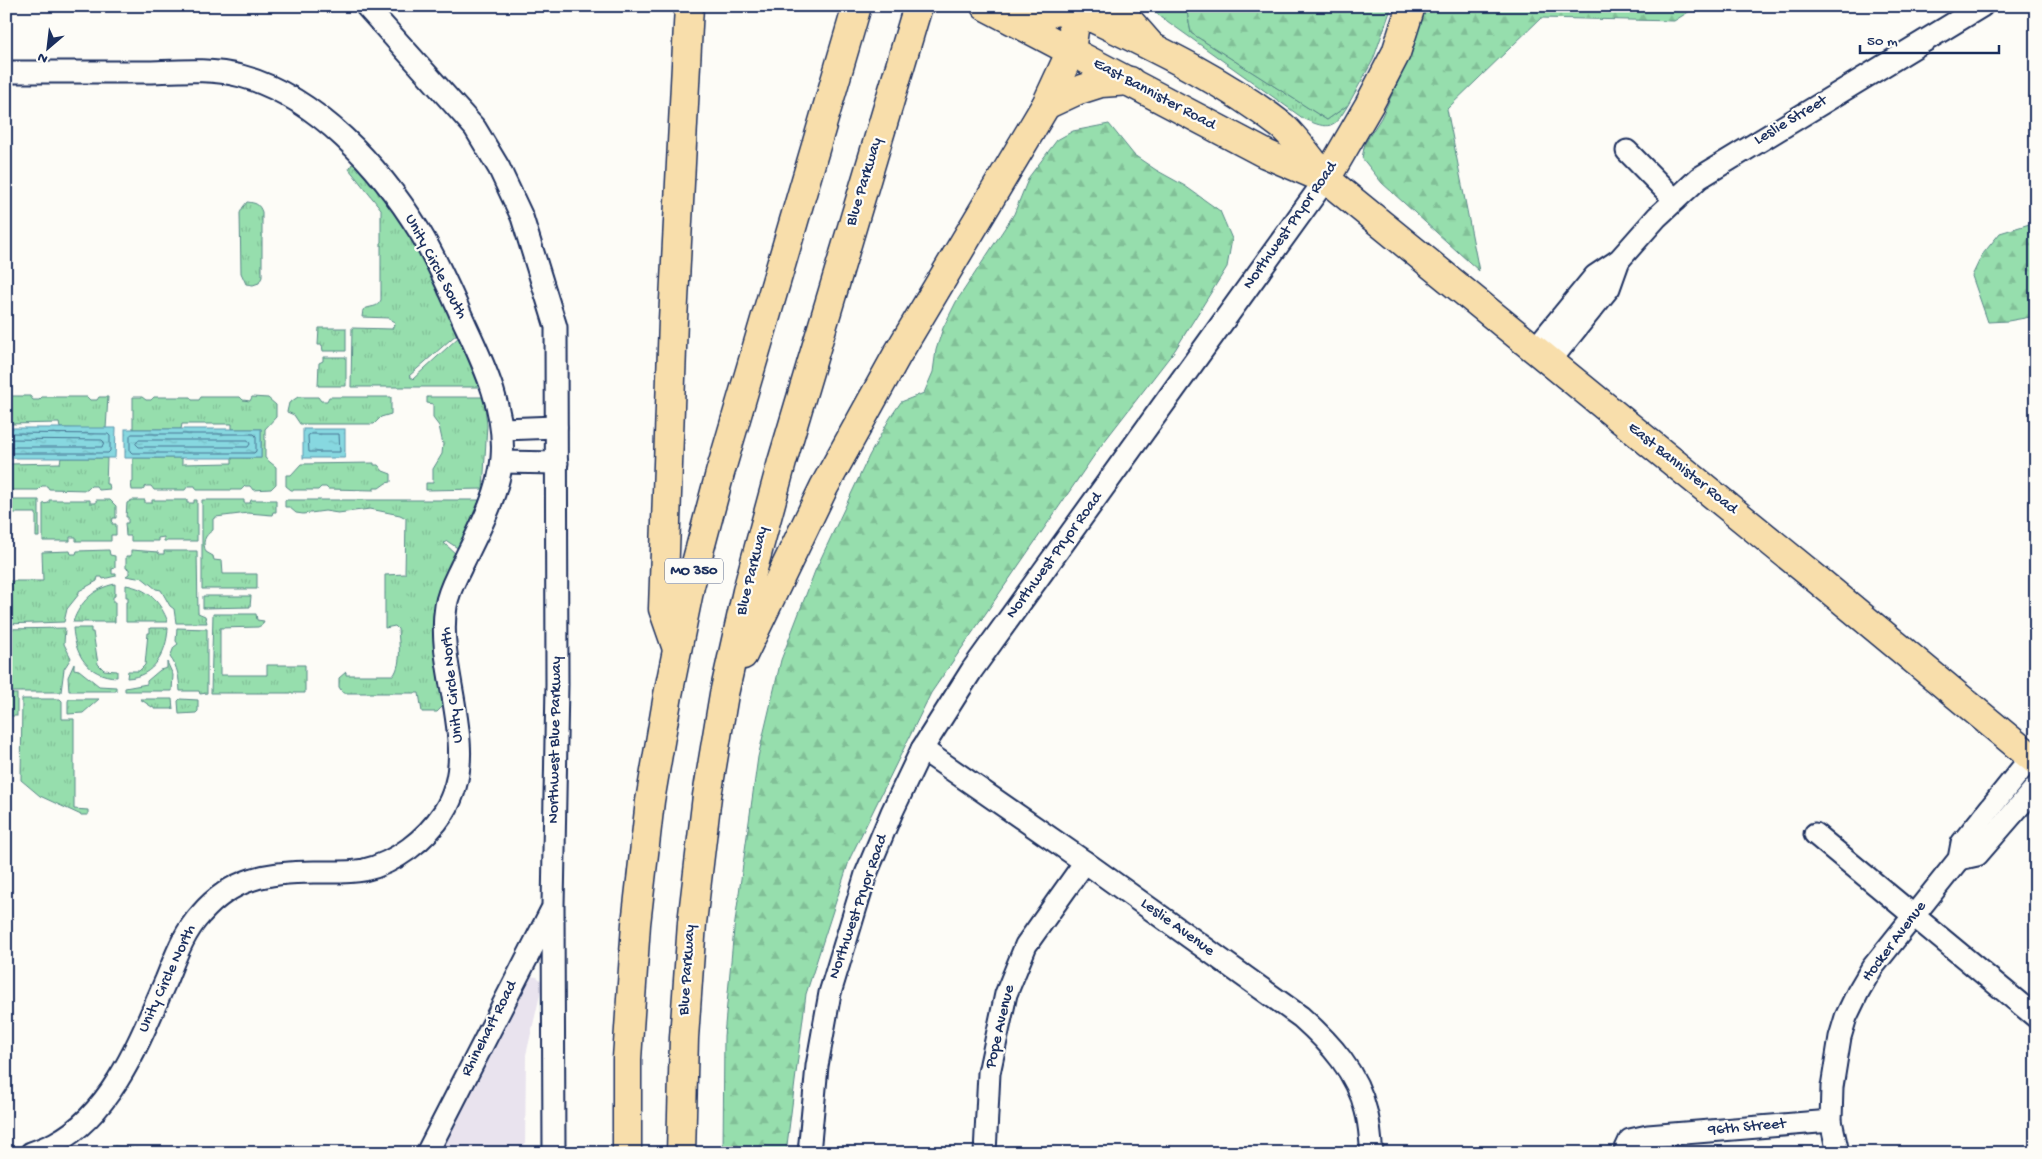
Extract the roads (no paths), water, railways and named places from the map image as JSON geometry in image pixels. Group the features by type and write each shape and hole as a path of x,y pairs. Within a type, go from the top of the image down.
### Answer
{"main road":[{"path":"677,650 663,609 672,320 689,6"},
{"name":"MO 350","path":"627,1153 627,1058 636,924 650,801 677,650 690,586 720,473 857,6"},
{"name":"Blue Parkway","path":"681,1153 684,1038 692,922 707,796 724,694 746,591 782,462 918,6"},
{"name":"East Bannister Road","path":"985,6 1266,154 1326,179"},
{"path":"724,694 824,487 897,354 1046,105 1071,51 1074,30 1068,6 1062,10 1040,12 1019,10 1007,6"},
{"name":"East Bannister Road","path":"1068,6 1179,60 1220,84 1284,127 1326,179 2034,756"},
{"path":"1116,6 1151,46"},
{"name":"Northwest Pryor Road","path":"1326,179 1370,105 1396,53 1411,6"},
{"path":"1046,105 1076,91 1101,83 1130,81"}],"street":[{"name":"Northwest Blue Parkway","path":"366,6 475,128 490,152 522,217 556,327 557,684 553,906 554,1153"},
{"name":"Leslie Street","path":"1543,355 1609,288 1619,260 1657,217 1699,178 1982,6"},
{"name":"Unity Circle South","path":"6,72 215,71 257,81 302,105 349,141 388,185 421,234 454,299 488,374 503,430 502,462 492,497"},
{"path":"1628,151 1675,200"},
{"name":"Northwest Pryor Road","path":"809,1153 817,1066 830,993 866,874 892,812 922,749 972,670 1326,179"},
{"path":"503,430 556,427"},
{"path":"502,462 557,464"},
{"name":"Unity Circle North","path":"31,1153 57,1142 88,1119 121,1076 142,1036 180,947 197,917 221,893 236,885 286,872 364,870 384,863 409,849 443,813 455,788 460,748 445,642 445,608 451,588 492,497"},
{"name":"Leslie Avenue","path":"922,749 1085,862 1301,1017 1328,1041 1347,1067 1358,1087 1366,1111 1372,1153"},
{"name":"Hocker Avenue","path":"1831,1121 1832,1087 1840,1037 1846,1017 1858,992 1872,968 1959,859 1962,843 2034,756"},
{"name":"Hocker Avenue","path":"1959,859 1977,855 2036,787"},
{"path":"1815,834 2036,1017"},
{"name":"Pope Avenue","path":"985,1153 989,1073 1006,994 1026,945 1085,862"},
{"name":"Rhinehart Road","path":"426,1153 553,906"},
{"path":"1831,1121 1838,1153"},
{"name":"96th Street","path":"1627,1147 1648,1136 1831,1121"}],"water":[{"path":"6,428 116,428 115,458 6,458"},
{"path":"125,429 261,429 261,458 125,458"},
{"path":"303,429 345,429 345,458 303,458"}]}
